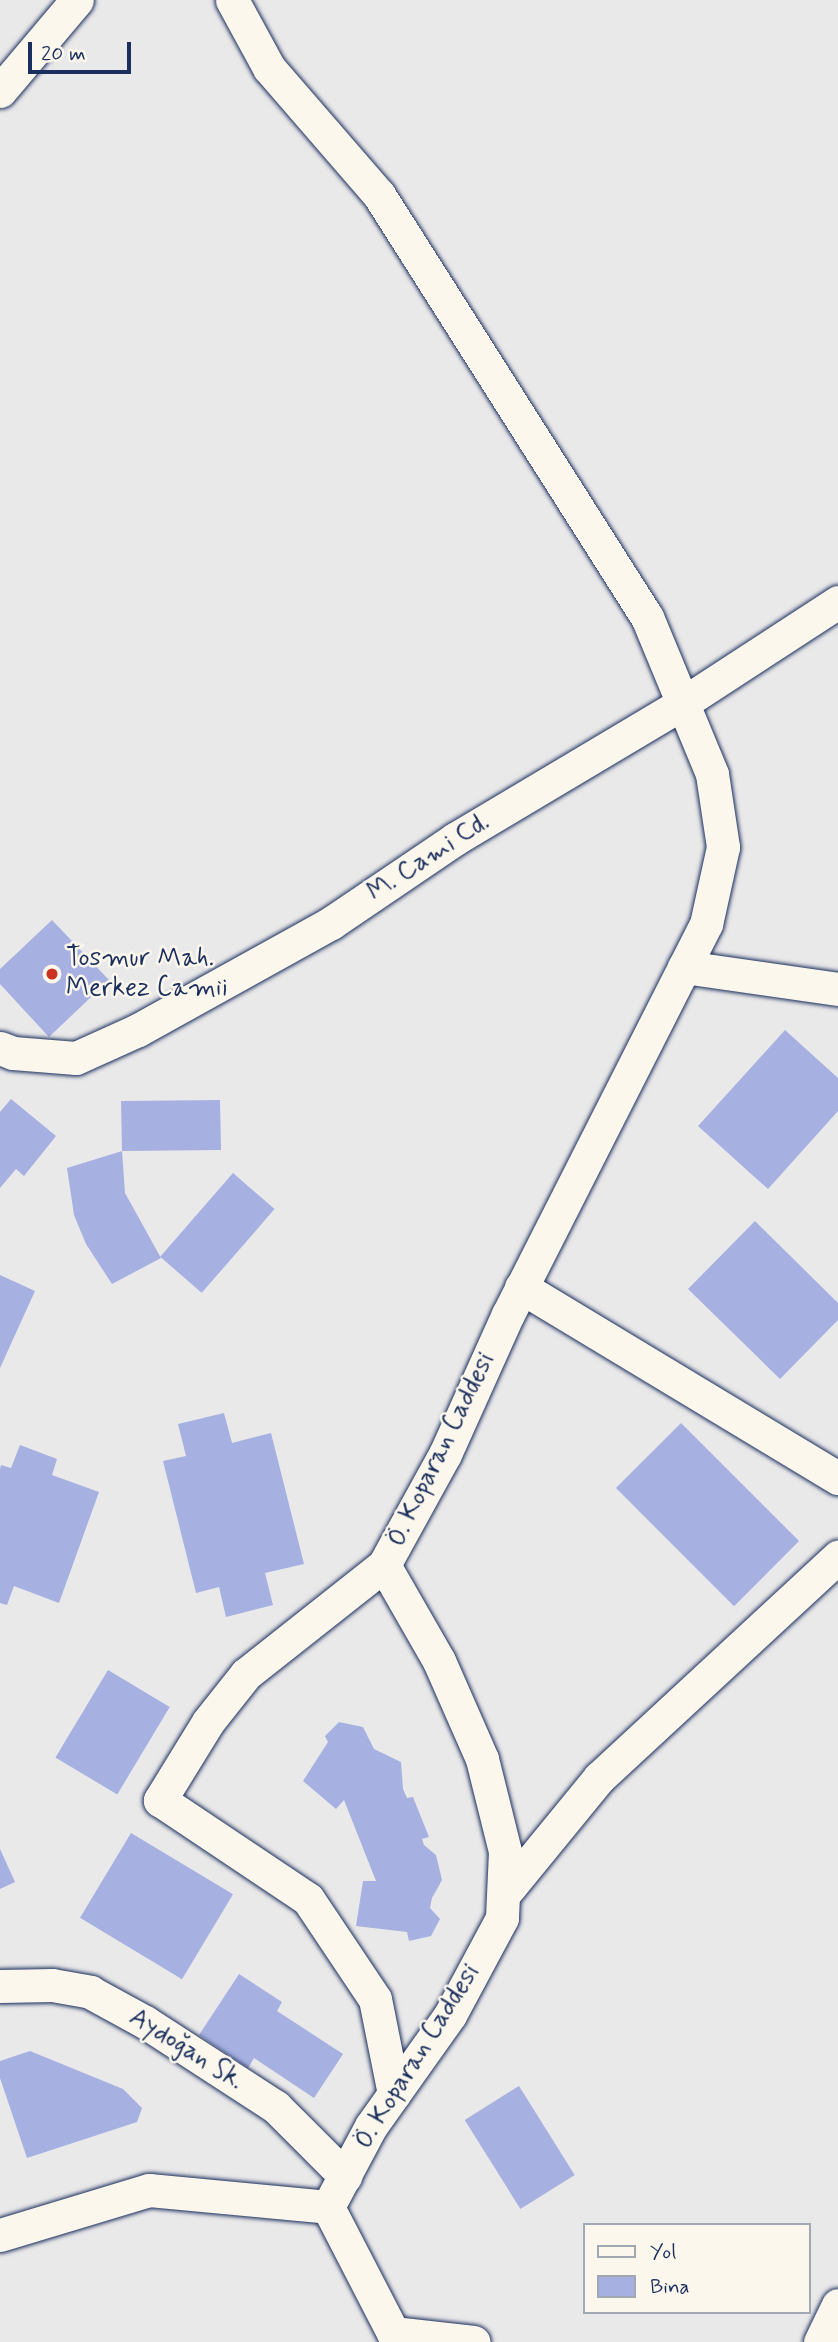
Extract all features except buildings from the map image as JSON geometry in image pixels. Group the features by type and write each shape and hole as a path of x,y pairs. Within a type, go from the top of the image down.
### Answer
{"street":[{"path":"0,92 77,0"},
{"name":"Ö. Koparan Caddesi","path":"232,0 269,68 379,195 647,617 712,774 723,847 706,924 521,1287 445,1454 384,1565 439,1661 482,1759 505,1851 502,1918 450,2015 394,2094 328,2207"},
{"name":"M. Cami Cd.","path":"0,1048 76,1058 138,1030 331,923 455,839 683,703 838,602"},
{"path":"684,967 838,989"},
{"path":"521,1287 838,1478"},
{"path":"503,1894 598,1779 838,1557"},
{"path":"384,1565 246,1674 208,1722 160,1800 308,1899 375,1999 394,2094"},
{"name":"Aydoğan Sk.","path":"0,1986 52,1985 90,1992 145,2022 276,2107 345,2176"},
{"path":"0,2235 149,2190 328,2207 390,2337 474,2342"},
{"path":"820,2342 838,2305"}],"place":[{"name":"Tosmur Mah. Merkez Camii","path":"52,974"}]}
